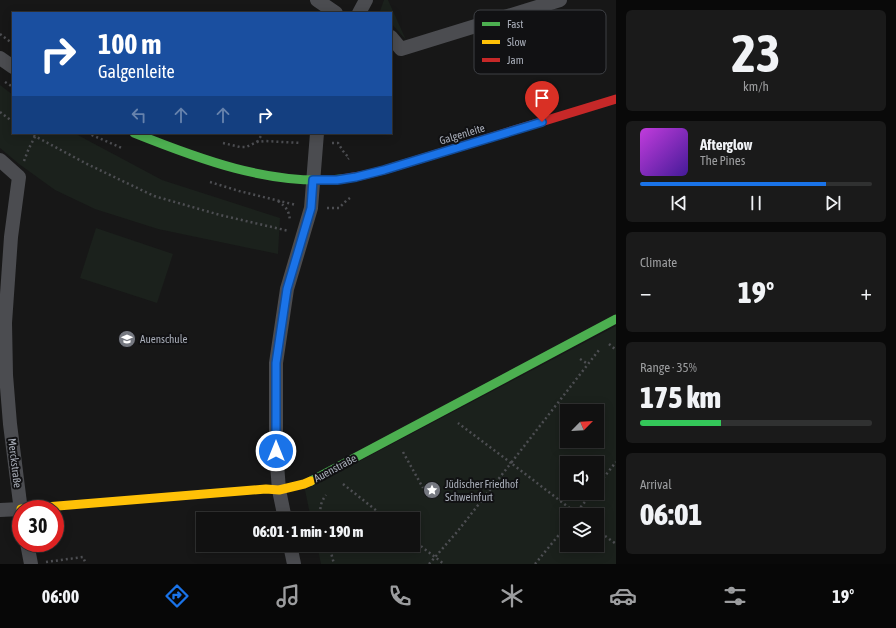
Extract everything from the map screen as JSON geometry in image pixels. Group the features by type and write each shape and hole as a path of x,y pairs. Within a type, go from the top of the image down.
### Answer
{"street":[{"path":"317,0 335,12"},
{"path":"527,10 560,0"},
{"path":"392,38 401,48 474,26"},
{"path":"0,58 12,65"},
{"name":"Galgenleite","path":"137,134 202,159 247,171 283,178 313,180 343,179 384,170 616,99"},
{"path":"284,512 279,490 276,451 276,363 287,289 311,208 316,134"},
{"name":"Merckstraße","path":"0,160 20,177 11,237 6,322 6,375 10,424 20,500"},
{"name":"Auenstraße","path":"64,506 266,489 279,490 304,484 616,319"},
{"name":"Auenstraße","path":"0,510 12,510"},
{"path":"31,552 36,564"},
{"path":"291,552 294,564"}],"path":[{"path":"0,34 12,43"},
{"path":"0,112 12,121"},
{"path":"30,134 87,164 154,196 220,215 290,231"},
{"path":"24,162 36,134"},
{"path":"257,142 262,134"},
{"path":"222,143 246,147"},
{"path":"277,200 286,207 289,214 290,224"},
{"path":"606,341 616,350"},
{"path":"429,564 511,463 601,347"},
{"path":"456,422 568,508"},
{"path":"402,451 422,488"},
{"path":"604,477 616,462"},
{"path":"337,487 342,484 378,512"},
{"path":"320,512 320,505 328,493"},
{"path":"581,508 587,500"},
{"path":"535,564 560,534"},
{"path":"604,535 616,544"},
{"path":"420,545 444,564"},
{"path":"331,552 334,564"},
{"path":"36,564 83,557 86,564"}],"shaded area":[{"path":"384,0 388,0 406,40 392,24 392,12 380,11"},
{"path":"0,85 12,94 12,134 76,134 162,180 280,218 278,254 158,229 95,209 55,190 0,148"},
{"path":"96,228 173,254 157,303 80,278"},
{"path":"616,326 616,564 321,564 318,552 420,552 420,512 310,512 305,490"}],"traffic: fast":[{"path":"137,134 209,161 262,174 315,180 342,179"},
{"path":"311,481 616,319"}],"traffic: slow":[{"path":"64,505 266,489 279,490 311,481"}],"traffic: jam":[{"path":"342,179 384,170 616,99"}],"place":[{"name":"Auenschule","path":"127,339"},
{"name":"Jüdischer Friedhof Schweinfurt","path":"432,490"}],"route":[{"path":"276,451 276,363 287,289 311,208 313,180 337,180 384,170 542,122"}]}
